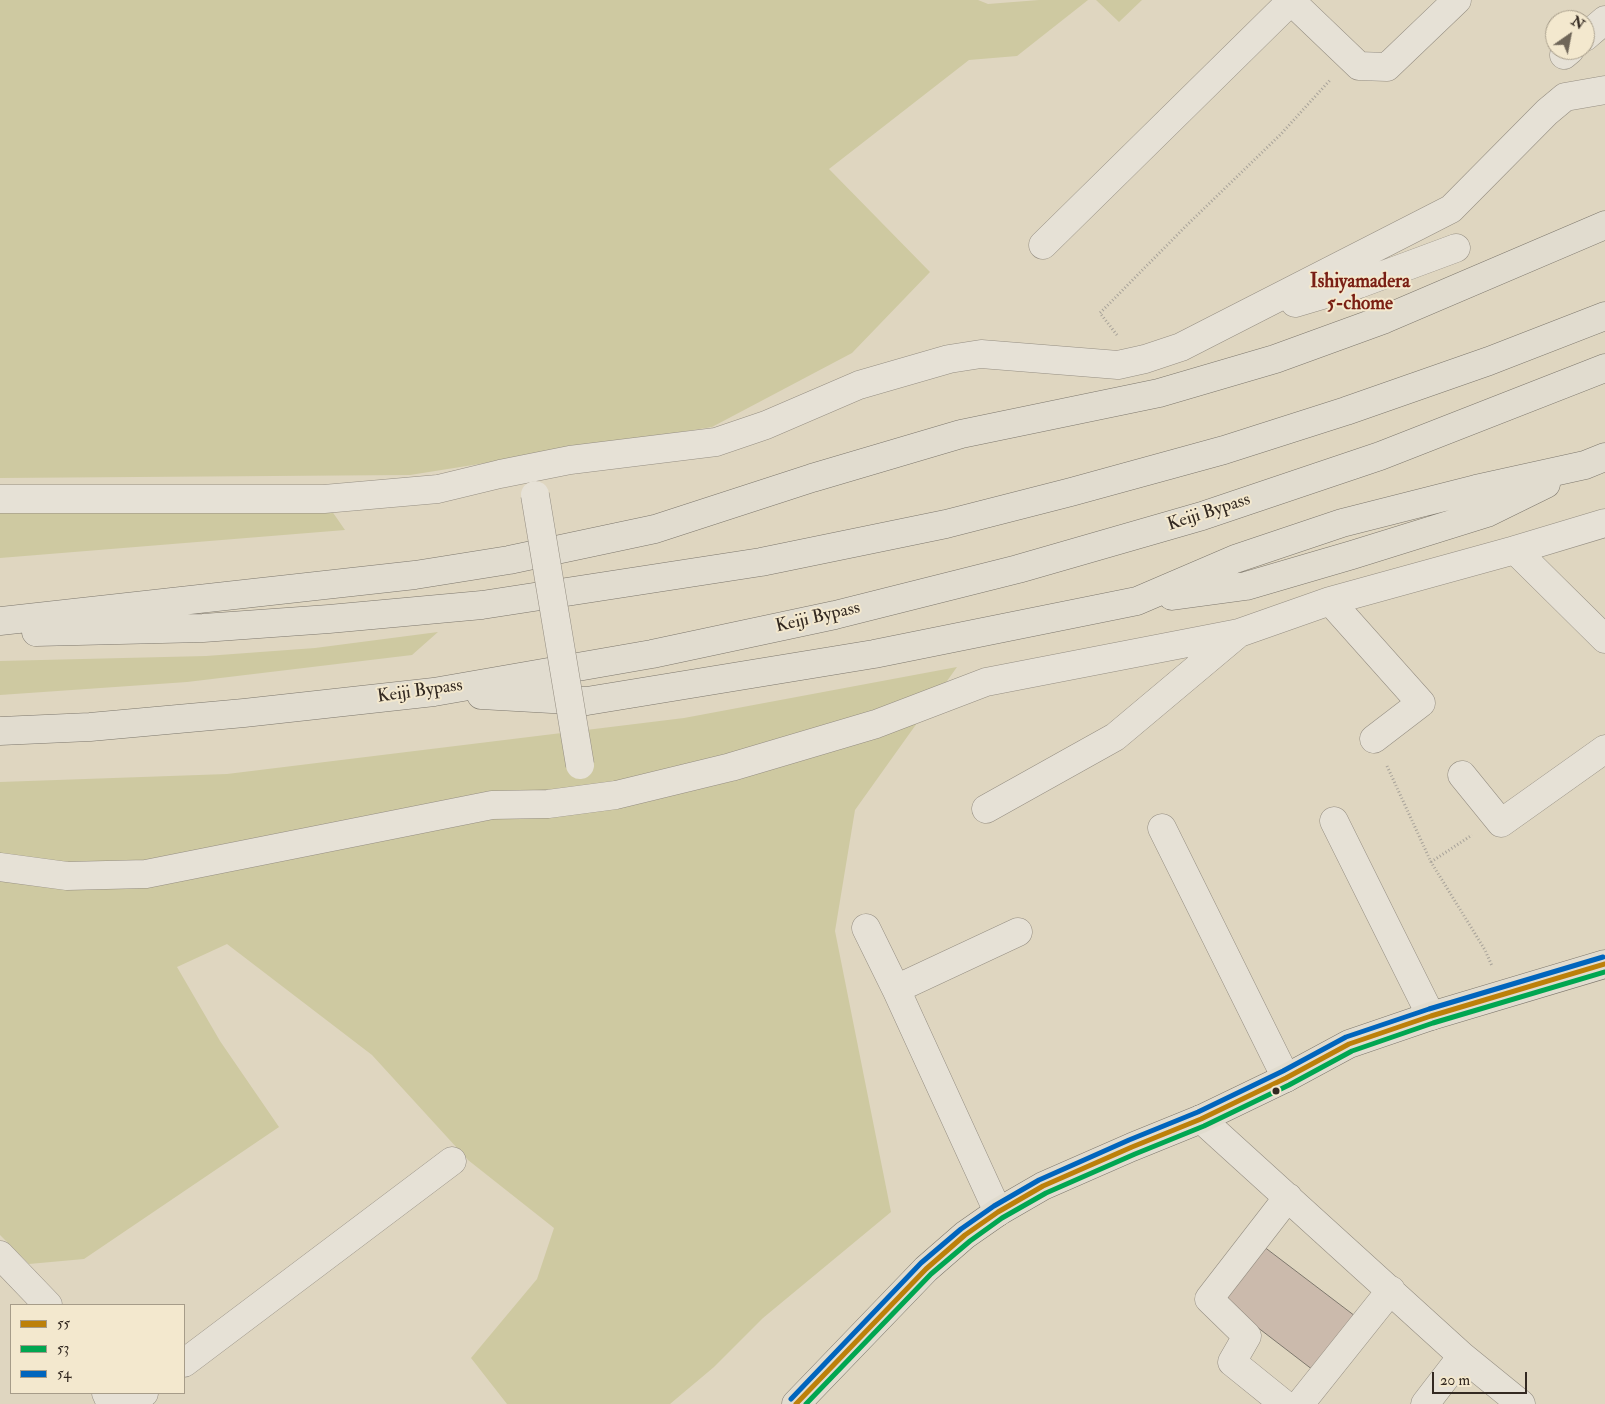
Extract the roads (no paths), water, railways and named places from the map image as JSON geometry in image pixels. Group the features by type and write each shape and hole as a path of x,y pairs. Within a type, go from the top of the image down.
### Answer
{"main road":[{"path":"0,621 415,575 509,560 655,529 812,478 961,434 1159,393 1275,359 1385,319 1605,225"},
{"path":"0,632 203,628 482,605 761,562 946,524 1224,450 1382,399 1489,361 1605,316"},
{"name":"Keiji Bypass","path":"0,732 90,727 244,713 434,692 661,652 835,615 1018,569 1202,516 1370,459 1605,368"},
{"path":"434,692 587,701 874,654 1137,601 1235,559 1342,523 1595,461"},
{"path":"796,1404 926,1269 965,1235 998,1212 1044,1186 1200,1119 1286,1078 1349,1044 1431,1016 1605,964"}],"street":[{"path":"1043,245 1290,0 1359,66 1387,67 1457,0"},
{"path":"1595,28 1605,20"},
{"path":"0,499 324,499 438,489 570,460 716,442 766,425 860,385 949,359 981,354 1118,365 1146,359 1181,347 1236,320 1451,209 1546,112 1565,97 1605,90"},
{"path":"1236,320 1359,284 1456,248"},
{"path":"530,468 586,799"},
{"path":"0,868 66,876 146,874 492,805 548,804 616,796 731,767 867,727 986,682 1239,633 1330,601 1516,550 1605,523"},
{"path":"1516,550 1605,639"},
{"path":"1330,601 1421,703 1374,739"},
{"path":"986,809 1115,737 1239,633"},
{"path":"1462,775 1501,823 1605,749"},
{"path":"1334,821 1431,1016"},
{"path":"1162,828 1286,1078"},
{"path":"866,928 998,1212"},
{"path":"896,989 1018,932"},
{"path":"1200,1119 1462,1356 1521,1404"},
{"path":"185,1362 452,1161"},
{"path":"1284,1404 1232,1362 1247,1336 1209,1299 1288,1197"},
{"path":"0,1255 47,1304"},
{"path":"1300,1404 1391,1290"},
{"path":"1425,1404 1462,1356"},
{"path":"129,1404 143,1394"}],"district":[{"name":"Ishiyamadera 5-chome","path":"1360,294"}]}
